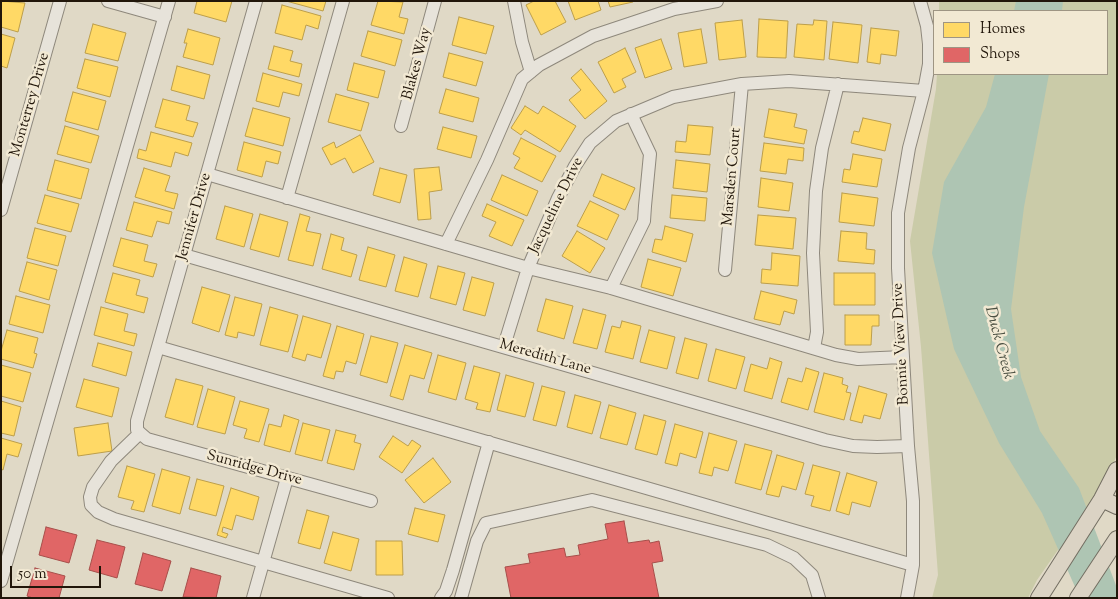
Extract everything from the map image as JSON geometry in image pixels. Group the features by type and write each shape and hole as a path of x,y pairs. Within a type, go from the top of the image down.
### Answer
{"main road":[{"path":"1039,598 1102,499 1117,470"},
{"path":"1102,499 1117,506"},
{"path":"1078,598 1117,539"}],"street":[{"name":"Monterrey Drive","path":"1,210 60,1"},
{"path":"108,1 165,17"},
{"path":"1,581 169,1"},
{"name":"Jennifer Drive","path":"140,433 137,430 137,421 256,1"},
{"path":"287,198 343,1"},
{"name":"Blakes Way","path":"401,126 435,1"},
{"path":"514,1 522,42 531,72"},
{"path":"446,244 487,160 522,79 540,65 593,36 674,9 717,1"},
{"name":"Bonnie View Drive","path":"907,598 914,565 913,500 908,446 898,268 898,213 909,148 924,91 928,64 929,44 920,1"},
{"name":"Jacqueline Drive","path":"504,346 528,268 558,198 590,143 616,121 673,97 742,84 789,81 924,91"},
{"name":"Marsden Court","path":"725,270 742,84"},
{"path":"814,348 817,332 813,253 816,191 822,148 838,84"},
{"path":"611,288 644,221 645,213 650,154 631,114"},
{"path":"207,174 528,268 611,288 836,355 858,359 903,357"},
{"name":"Meredith Lane","path":"184,255 825,440 853,446 908,446"},
{"path":"158,347 914,565"},
{"path":"140,433 111,461 93,487 90,497 91,505 98,512 114,519 388,598"},
{"name":"Sunridge Drive","path":"140,433 148,439 371,501"},
{"path":"441,598 446,591 453,570 489,442"},
{"path":"253,598 288,478"},
{"path":"461,598 477,541 486,523 592,500 767,545 794,558 812,575 819,598"}],"shaded area":[{"path":"939,1 1117,1 1117,455 1104,484 1037,580 1028,598 932,598 938,575 921,347 910,241 937,75 1108,75 1108,10 939,10"}],"water":[{"path":"1016,1 1063,1 1062,10 1014,10"},
{"name":"Duck Creek","path":"995,75 1049,75 1024,207 1011,309 1021,377 1040,431 1079,488 1117,588 1117,598 1080,598 1042,513 999,443 954,349 932,253 944,182 986,107"}],"building: Homes":[{"path":"1,1 25,3 18,32 1,27"},
{"path":"197,1 232,1 226,22 194,13"},
{"path":"286,1 326,1 323,11"},
{"path":"378,1 403,2 399,17 408,19 404,34 371,25"},
{"path":"534,1 555,1 566,22 541,35 526,5"},
{"path":"568,1 598,1 601,10 575,20"},
{"path":"608,1 633,1 633,2 610,7"},
{"path":"282,5 321,16 318,29 306,25 302,40 275,33"},
{"path":"459,17 494,26 486,54 452,45"},
{"path":"759,19 788,21 786,58 757,57"},
{"path":"742,20 746,57 719,60 715,23"},
{"path":"814,20 827,21 824,60 794,57 797,24 813,25"},
{"path":"833,22 862,25 858,63 829,59"},
{"path":"93,24 126,33 118,61 85,53"},
{"path":"871,28 899,31 896,56 881,54 880,64 867,62"},
{"path":"188,29 220,38 213,65 183,57"},
{"path":"701,29 707,63 684,67 678,33"},
{"path":"368,31 402,40 395,66 361,56"},
{"path":"1,34 15,38 7,68 1,66"},
{"path":"661,39 672,69 645,78 635,48"},
{"path":"274,46 293,51 290,61 302,64 299,77 268,69"},
{"path":"625,48 636,72 622,79 626,87 614,93 598,62"},
{"path":"449,53 483,62 476,86 443,77"},
{"path":"85,59 118,67 110,97 77,88"},
{"path":"354,63 385,71 378,98 347,90"},
{"path":"177,66 210,75 204,99 171,90"},
{"path":"581,69 607,101 585,119 569,100 581,90 571,78"},
{"path":"263,73 302,84 299,96 283,92 279,107 256,101"},
{"path":"446,89 479,98 473,122 439,113"},
{"path":"73,92 106,101 98,130 65,121"},
{"path":"336,94 369,103 361,131 328,122"},
{"path":"163,99 190,106 186,120 198,123 193,137 155,127"},
{"path":"525,106 538,114 543,106 576,126 560,152 525,130 521,135 511,128"},
{"path":"253,108 290,118 283,146 245,136"},
{"path":"769,109 797,114 794,127 807,130 804,144 764,137"},
{"path":"863,118 891,124 885,151 851,143 854,131 859,132"},
{"path":"688,125 713,127 710,155 675,152 676,141 686,142"},
{"path":"65,126 99,136 91,163 57,154"},
{"path":"443,127 477,136 471,158 437,149"},
{"path":"151,132 192,143 188,156 175,152 171,167 137,158 139,149 146,151"},
{"path":"360,135 374,162 353,173 345,158 331,165 322,148 334,142 336,148"},
{"path":"521,138 556,156 542,182 514,168 520,158 513,154"},
{"path":"244,142 281,152 278,164 266,161 262,177 237,170"},
{"path":"764,143 804,148 803,161 788,159 786,174 760,171"},
{"path":"853,154 882,159 877,187 842,182 844,169 850,170"},
{"path":"55,160 89,169 81,199 47,190"},
{"path":"676,160 710,164 707,192 673,188"},
{"path":"439,167 442,190 429,192 431,219 418,220 414,169"},
{"path":"144,168 170,176 165,191 178,194 174,209 135,197"},
{"path":"380,168 407,175 400,203 373,195"},
{"path":"602,174 635,188 625,210 593,196"},
{"path":"502,175 538,191 527,216 491,200"},
{"path":"761,178 793,183 789,211 758,207"},
{"path":"842,193 878,198 874,226 839,222"},
{"path":"45,195 79,204 71,232 37,223"},
{"path":"672,195 707,198 705,221 670,218"},
{"path":"590,201 619,215 607,240 577,226"},
{"path":"134,202 172,212 169,224 157,221 152,237 126,230"},
{"path":"487,204 524,220 512,246 489,236 496,222 482,216"},
{"path":"225,206 253,214 244,247 216,239"},
{"path":"260,214 288,222 279,257 250,249"},
{"path":"300,214 310,217 306,231 321,234 313,266 288,260"},
{"path":"758,215 796,218 793,249 755,245"},
{"path":"665,226 693,234 686,262 652,252 655,239 662,240"},
{"path":"35,228 66,236 58,266 27,258"},
{"path":"577,231 605,248 590,273 562,256"},
{"path":"841,231 867,233 866,249 875,250 874,264 838,261"},
{"path":"331,234 344,238 341,250 357,255 351,277 322,269"},
{"path":"121,238 148,245 144,261 157,264 153,277 113,266"},
{"path":"368,247 395,255 386,287 359,280"},
{"path":"772,253 800,256 798,286 761,283 762,269 771,270"},
{"path":"404,257 427,264 418,297 395,291"},
{"path":"648,259 681,268 673,296 641,287"},
{"path":"27,262 57,270 49,300 19,291"},
{"path":"438,266 465,273 456,305 430,298"},
{"path":"113,273 140,280 136,295 148,298 144,313 105,302"},
{"path":"834,273 875,273 875,305 834,305"},
{"path":"472,277 494,283 485,316 463,310"},
{"path":"202,287 230,295 219,332 192,323"},
{"path":"761,291 797,300 794,314 784,311 780,325 754,319"},
{"path":"16,296 50,305 43,333 9,324"},
{"path":"235,297 262,304 254,336 238,332 237,338 225,335"},
{"path":"546,299 573,306 564,339 537,331"},
{"path":"101,307 128,314 124,331 137,334 134,346 94,335"},
{"path":"270,307 298,315 288,352 260,345"},
{"path":"583,309 606,315 597,349 573,343"},
{"path":"845,315 879,315 879,326 872,326 871,345 845,345"},
{"path":"303,316 331,324 321,358 307,354 305,361 292,357"},
{"path":"622,321 641,326 633,359 605,352 612,326 620,328"},
{"path":"337,326 364,334 356,364 346,361 343,372 336,371 334,379 323,376"},
{"path":"7,330 38,338 34,353 37,354 33,368 1,359 1,351"},
{"path":"649,330 675,337 667,369 640,362"},
{"path":"371,336 398,343 387,383 360,375"},
{"path":"685,338 707,344 698,379 676,373"},
{"path":"98,343 132,352 126,376 92,366"},
{"path":"405,345 432,353 424,379 410,375 403,400 390,396"},
{"path":"716,349 745,357 736,389 708,381"},
{"path":"438,355 466,363 456,400 428,392"},
{"path":"770,358 782,362 772,399 744,391 751,364 767,369"},
{"path":"1,365 31,373 23,402 1,396"},
{"path":"474,366 500,373 490,412 476,409 478,403 465,399"},
{"path":"806,368 819,372 808,410 781,402 788,378 802,382"},
{"path":"824,373 843,378 842,384 848,386 846,392 851,393 844,420 814,412"},
{"path":"506,375 534,383 525,417 497,410"},
{"path":"84,379 119,388 112,417 76,407"},
{"path":"176,379 203,386 193,425 165,417"},
{"path":"542,386 565,392 556,426 533,420"},
{"path":"859,386 887,394 880,419 864,415 862,423 850,420"},
{"path":"208,389 235,397 225,434 197,427"},
{"path":"575,395 601,402 592,434 567,427"},
{"path":"1,401 21,407 14,436 1,433"},
{"path":"240,401 269,409 259,442 244,438 247,429 233,425"},
{"path":"609,405 636,413 627,445 600,438"},
{"path":"284,415 299,420 290,452 264,445 269,424 281,427"},
{"path":"644,415 666,421 657,455 635,449"},
{"path":"108,423 112,451 78,456 74,428"},
{"path":"303,423 330,430 322,461 295,454"},
{"path":"675,424 703,432 696,458 680,453 677,466 665,463"},
{"path":"336,430 356,435 354,442 361,444 354,470 327,463"},
{"path":"709,433 737,441 728,471 714,467 712,476 699,473"},
{"path":"393,436 408,446 412,440 421,446 402,473 379,457"},
{"path":"1,438 22,444 18,457 7,454 3,470 1,469"},
{"path":"745,444 772,451 761,490 735,483"},
{"path":"777,455 804,463 796,490 782,486 779,497 766,494"},
{"path":"433,458 451,482 424,503 405,480"},
{"path":"813,465 840,472 830,511 811,506 814,496 805,494"},
{"path":"127,466 155,474 144,512 131,509 134,501 118,497"},
{"path":"162,469 190,477 180,514 152,506"},
{"path":"847,473 877,482 870,507 852,502 849,515 836,511"},
{"path":"197,479 224,486 216,516 189,509"},
{"path":"231,488 259,497 253,520 236,515 232,530 223,527 222,532 228,534 226,538 217,535"},
{"path":"415,508 445,515 438,542 408,534"},
{"path":"307,510 329,516 320,549 298,543"},
{"path":"333,532 359,539 351,571 324,563"},
{"path":"376,541 402,541 403,575 376,575"}],"building: Shops":[{"path":"624,521 628,543 649,540 650,543 659,541 663,561 652,563 659,598 511,598 505,567 530,563 528,554 564,548 566,557 580,555 578,545 608,539 605,524"},
{"path":"46,527 77,535 69,563 39,555"},
{"path":"97,540 125,547 117,578 89,570"},
{"path":"143,553 171,561 162,591 135,584"},
{"path":"35,568 65,576 59,598 33,598 27,596"},
{"path":"191,568 221,576 216,598 183,597"}]}
